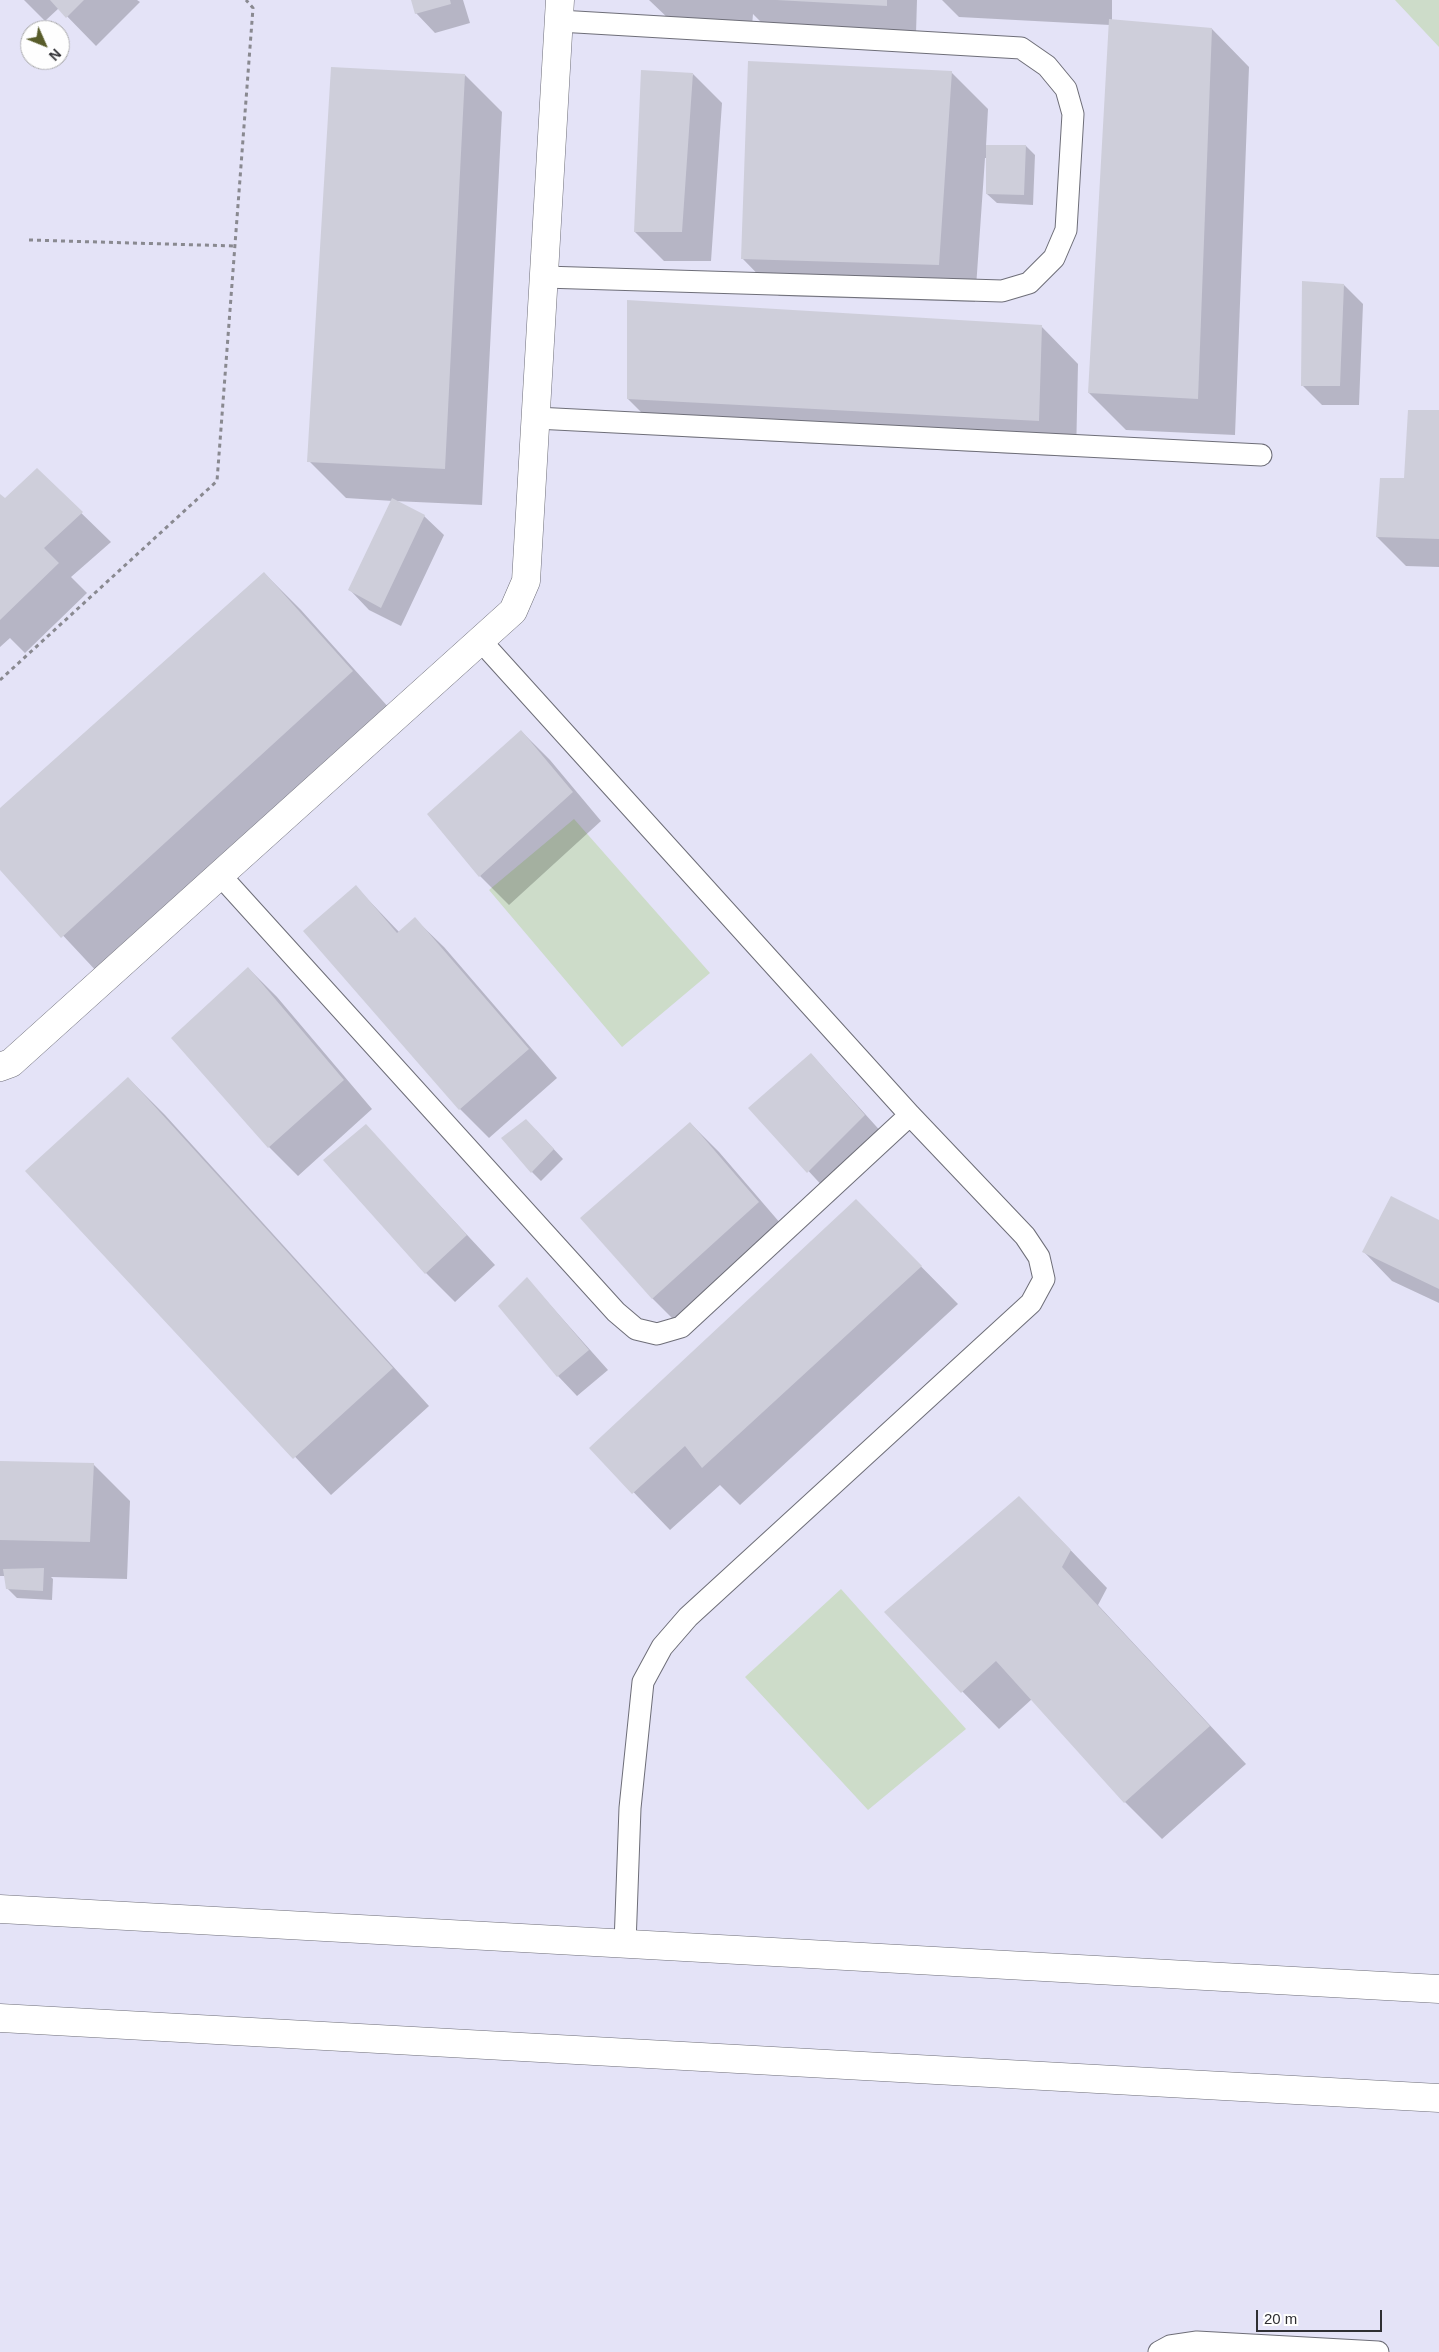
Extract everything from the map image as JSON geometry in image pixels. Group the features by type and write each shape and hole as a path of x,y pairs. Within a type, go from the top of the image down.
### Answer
{"street":[{"path":"0,1067 11,1063 513,611 526,581 560,10"},
{"path":"0,1909 1439,1989"},
{"path":"0,2018 1439,2098"}],"lane":[{"path":"544,277 1002,291 1029,283 1054,258 1066,230 1073,114 1066,89 1047,66 1021,48 560,10"},
{"path":"536,418 1262,455"},
{"path":"480,640 910,1115 1025,1236 1039,1257 1044,1279 1031,1303 688,1617 662,1646 643,1682 630,1808 625,1944"},
{"path":"220,874 602,1298 636,1330 657,1334 681,1328 910,1115"},
{"path":"1159,2352 1170,2346 1198,2342 1378,2352"}],"path":[{"path":"0,680 218,481 253,8 246,0"},
{"path":"29,240 235,246"}],"shaded area":[{"path":"0,0 1439,0 1439,2352 0,2352"}],"green space":[{"path":"1395,0 1439,0 1439,47"},
{"path":"574,819 710,973 622,1047 489,890"},
{"path":"841,1589 966,1729 868,1810 745,1677"}],"building":[{"path":"50,0 84,0 66,18"},
{"path":"411,0 450,0 451,4 415,14"},
{"path":"776,0 887,0 887,6"},
{"path":"1109,19 1212,28 1198,399 1088,393"},
{"path":"748,61 952,71 939,265 741,259"},
{"path":"331,67 465,74 445,469 307,462"},
{"path":"641,70 693,73 682,232 634,232"},
{"path":"986,145 1026,145 1024,195 986,194"},
{"path":"1302,281 1344,284 1340,386 1301,386"},
{"path":"627,300 1042,325 1039,421 627,399"},
{"path":"1408,410 1439,410 1439,539 1376,537 1380,478 1404,478"},
{"path":"37,468 83,512 44,548 59,563 0,620 0,494 5,498"},
{"path":"392,498 425,515 381,608 348,590"},
{"path":"264,572 353,671 61,938 0,870 0,808"},
{"path":"521,730 573,792 479,877 427,814"},
{"path":"356,885 397,933 415,917 529,1049 459,1110 303,931"},
{"path":"248,967 344,1080 268,1148 171,1038"},
{"path":"811,1053 865,1115 807,1173 748,1108"},
{"path":"128,1077 393,1368 293,1459 25,1171"},
{"path":"526,1119 554,1149 531,1173 501,1138"},
{"path":"690,1122 759,1202 652,1299 580,1218"},
{"path":"366,1124 467,1235 425,1274 323,1160"},
{"path":"1391,1196 1439,1220 1439,1289 1362,1252"},
{"path":"856,1199 922,1266 702,1468 685,1446 632,1494 589,1448"},
{"path":"527,1277 589,1350 557,1377 498,1306"},
{"path":"0,1461 94,1463 90,1542 0,1540"},
{"path":"1019,1496 1071,1550 1062,1567 1210,1726 1124,1803 996,1661 961,1693 884,1612"},
{"path":"44,1568 43,1591 6,1589 3,1569"}]}
